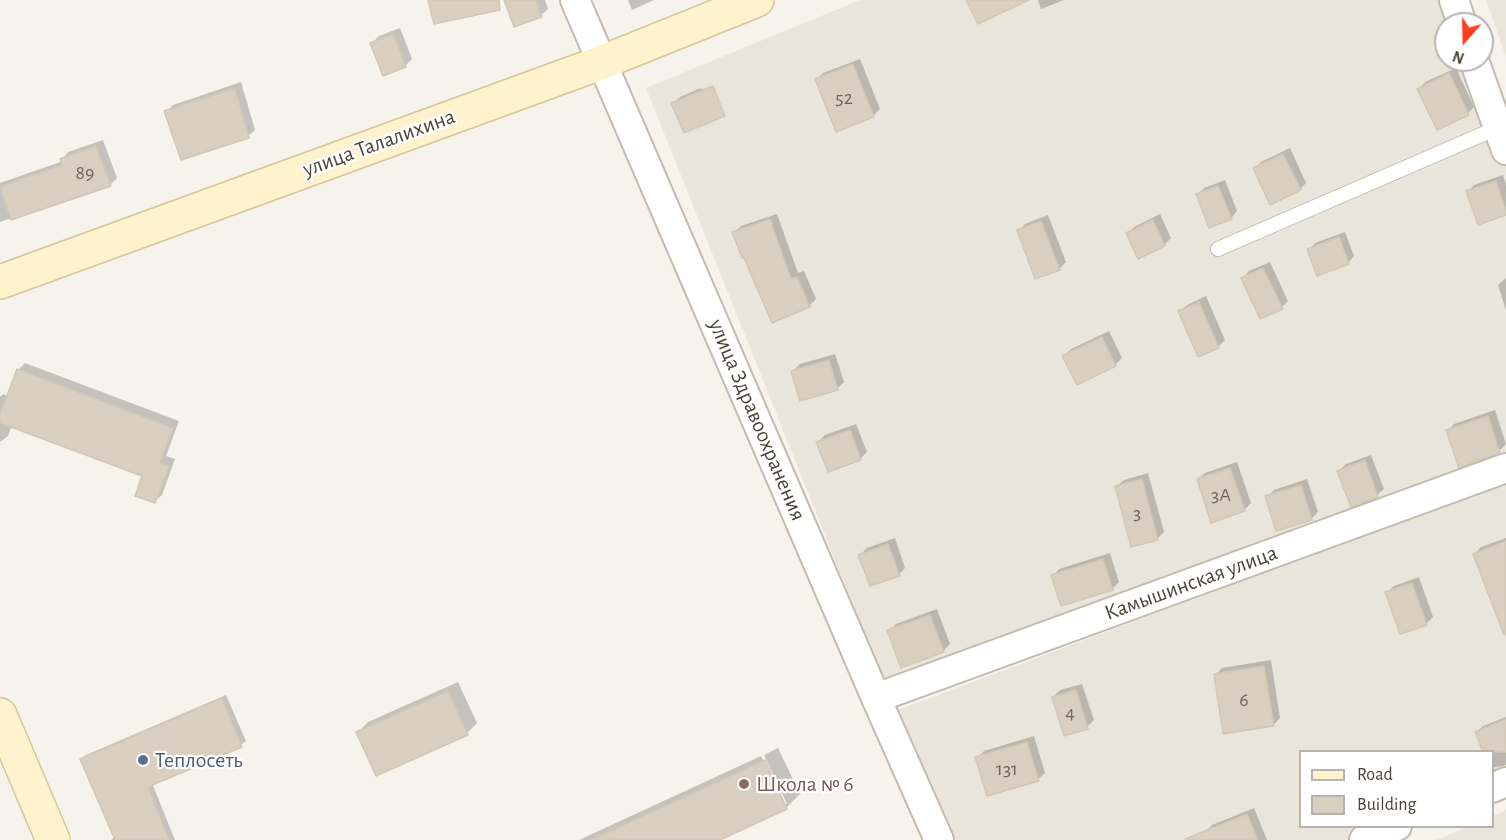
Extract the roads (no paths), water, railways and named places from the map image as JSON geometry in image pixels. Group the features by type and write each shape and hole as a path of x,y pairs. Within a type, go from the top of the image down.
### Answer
{"street":[{"name":"улица Здравоохранения","path":"575,0 939,840"},
{"name":"улица Талалихина","path":"0,282 603,62 756,0"},
{"path":"1478,72 1502,139"},
{"name":"Камышинская улица","path":"876,698 1506,468"},
{"path":"0,715 53,840"},
{"path":"1364,840 1392,828"}],"lane":[{"path":"1218,249 1502,139"}],"place":[{"name":"Теплосеть","path":"143,760"},
{"name":"Школа № 6","path":"744,784"}]}
